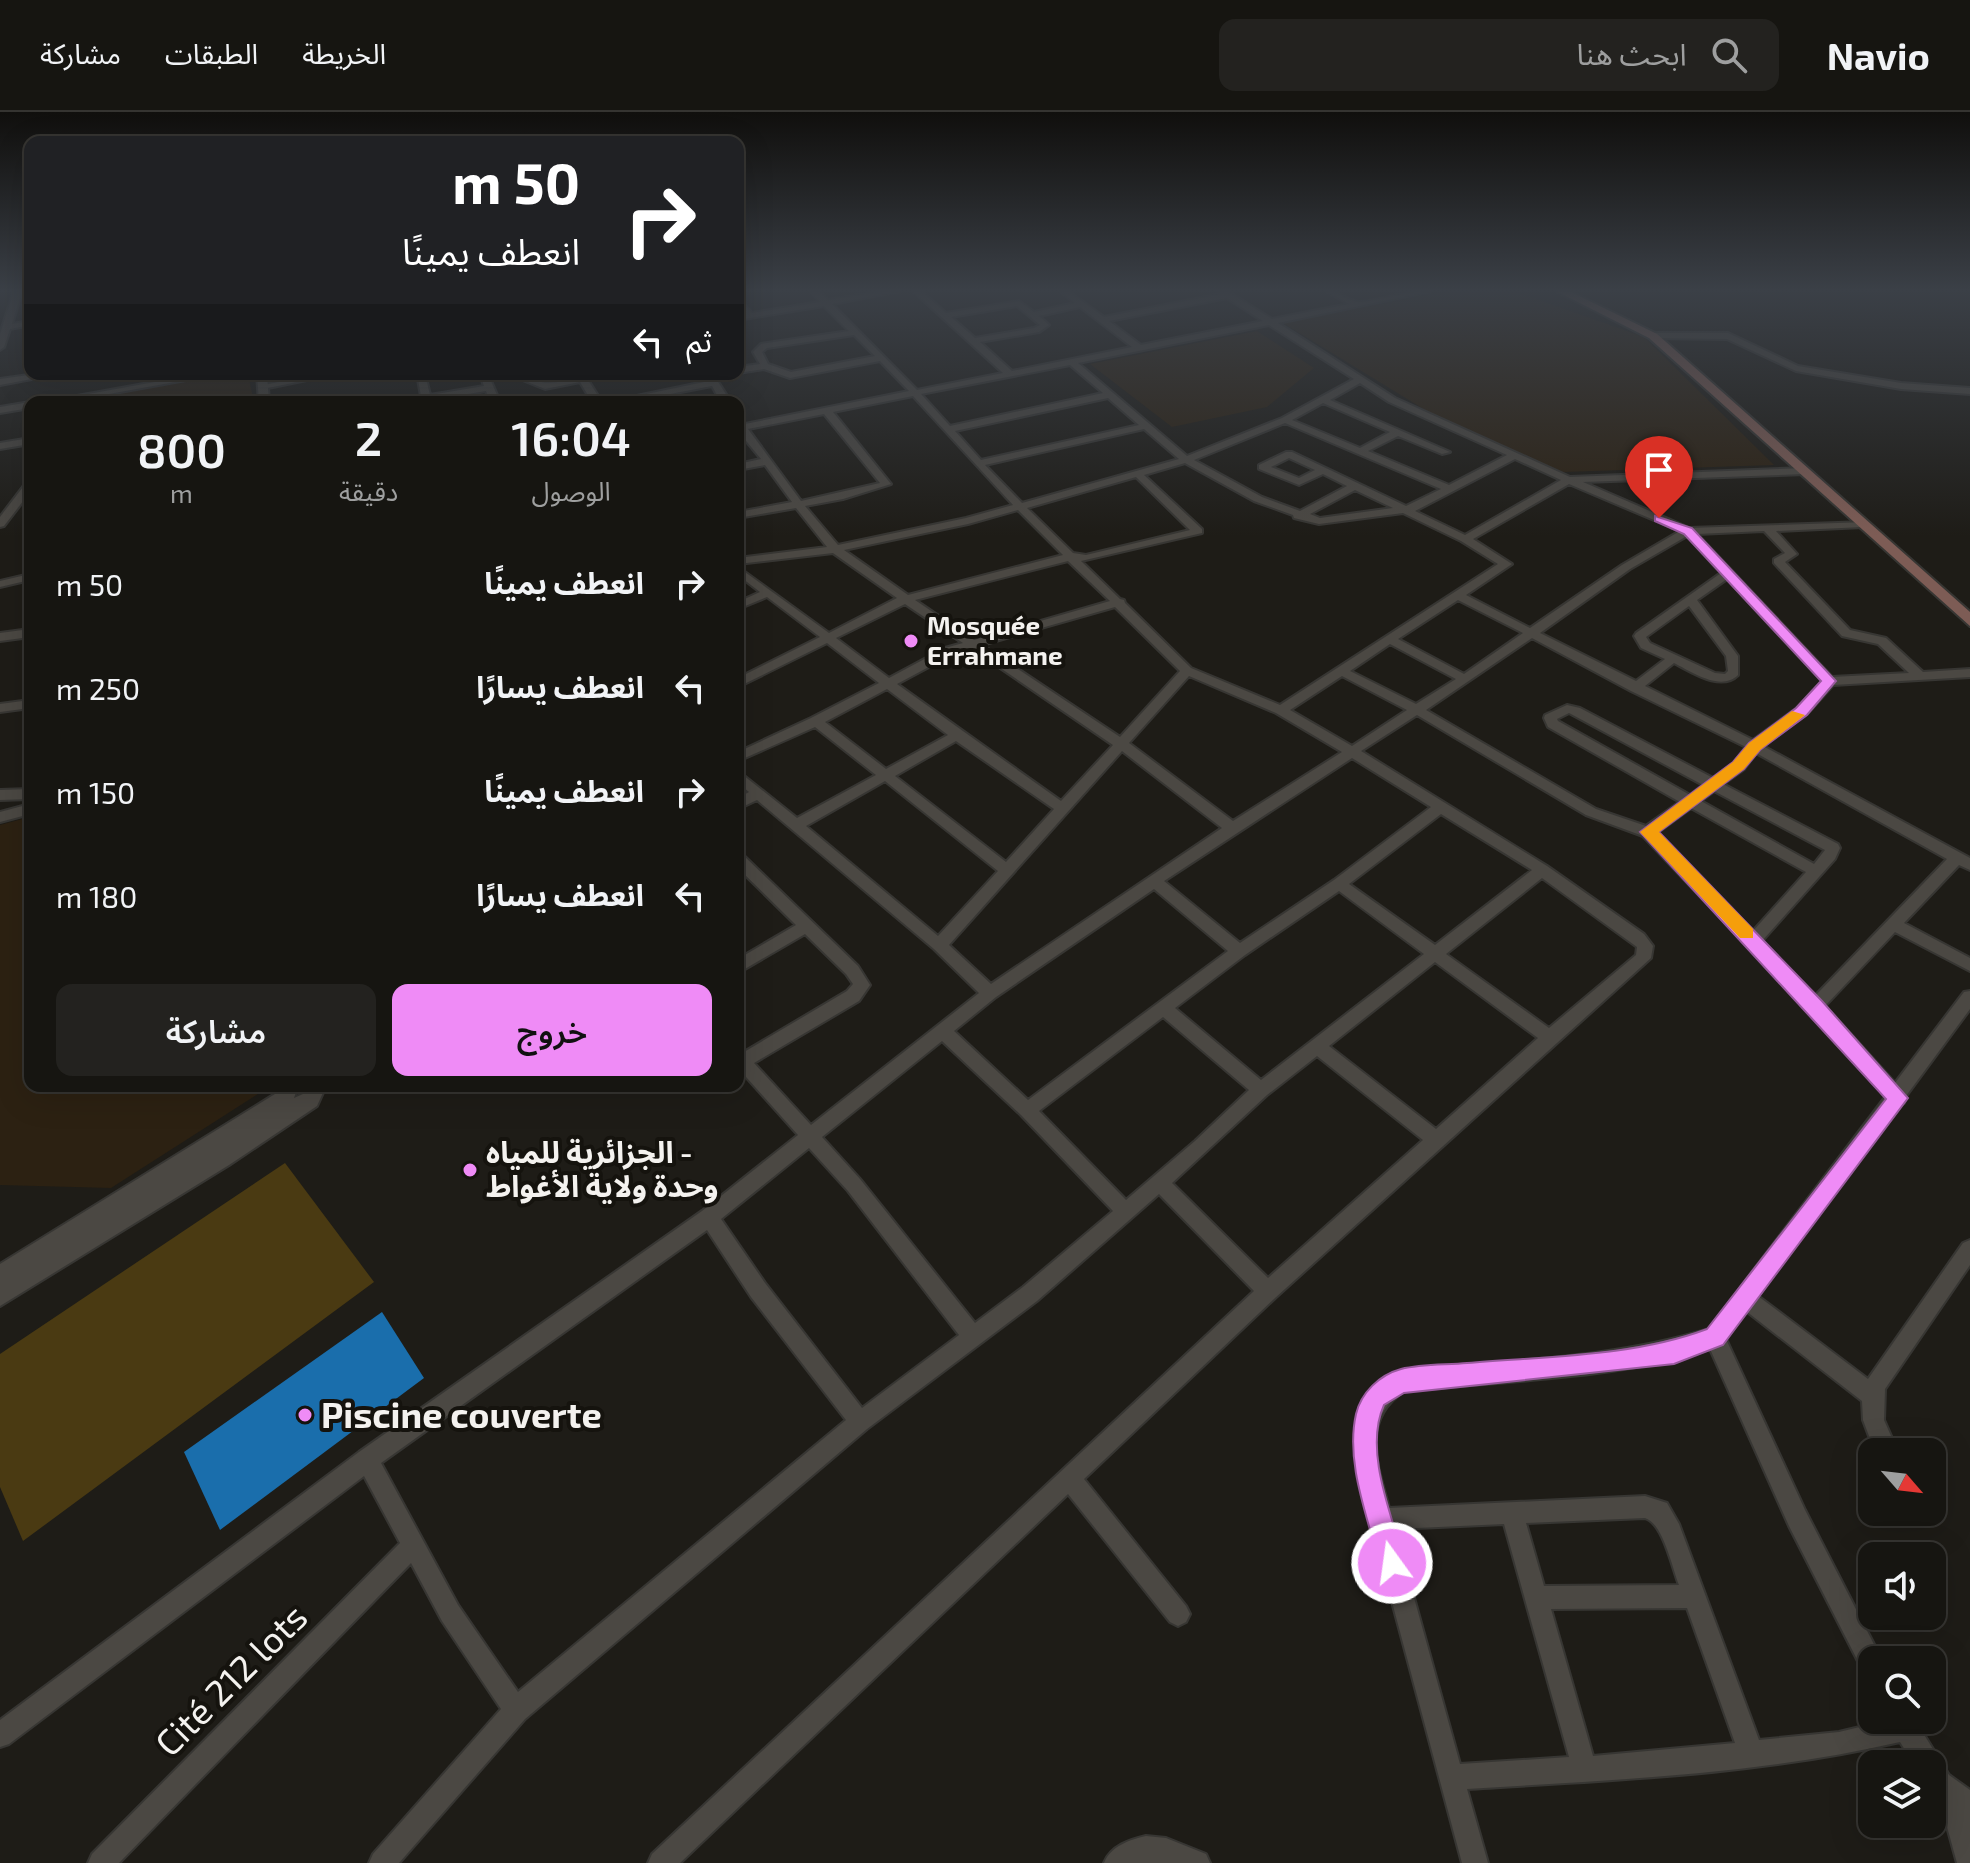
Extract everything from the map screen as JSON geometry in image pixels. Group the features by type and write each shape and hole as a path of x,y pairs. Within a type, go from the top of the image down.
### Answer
{"main road":[{"path":"1699,373 1970,621"},
{"path":"1701,373 1970,606"}],"street":[{"path":"661,1863 1268,1291 1549,1037 1643,958 1645,946 1542,870 1351,751 1281,710 1187,671 1020,506 895,373"},
{"path":"744,424 1017,373"},
{"path":"1084,373 1186,460 1298,516 1319,521 1405,510 1513,456"},
{"path":"1351,373 1392,400 1688,531 1829,681"},
{"path":"1823,373 1901,386 1970,391"},
{"path":"0,382 24,378"},
{"path":"744,560 835,549 968,521 1140,476 1285,420 1361,379"},
{"path":"109,396 161,380"},
{"path":"264,395 313,380"},
{"path":"486,380 492,396"},
{"path":"531,380 529,381 545,386 573,380"},
{"path":"654,396 700,380"},
{"path":"439,396 489,388"},
{"path":"950,429 1108,395"},
{"path":"1323,400 1445,452"},
{"path":"0,410 24,406"},
{"path":"744,514 886,484 827,411"},
{"path":"1285,420 1447,488"},
{"path":"979,463 1146,426"},
{"path":"744,431 835,549 903,600 973,641 1121,743 1232,828"},
{"path":"1361,451 1398,432"},
{"path":"0,446 24,442"},
{"path":"744,466 768,461"},
{"path":"1281,710 1506,564 1465,539 1323,470"},
{"path":"1465,539 1569,480 1805,471"},
{"path":"744,680 903,600 1073,556 1086,558 1198,531 1140,476"},
{"path":"1298,516 1354,486"},
{"path":"4,519 24,493"},
{"path":"4,519 24,514"},
{"path":"0,1735 367,1460 709,1217 945,1033 990,993 1153,880 1465,679 1626,567 1688,531 1863,524"},
{"path":"1767,528 1792,554 1778,561 1846,633 1882,641 1920,676"},
{"path":"1691,600 1732,656 1734,672 1728,678 1713,677 1645,645 1640,639 1691,600 1728,573"},
{"path":"744,575 831,637 957,735 1062,808"},
{"path":"0,584 24,578"},
{"path":"744,603 766,593"},
{"path":"1458,596 1754,746 1963,862 1892,923 1815,1006"},
{"path":"744,754 973,641 1120,602"},
{"path":"0,637 24,634"},
{"path":"1391,640 1465,679"},
{"path":"1635,688 1673,658"},
{"path":"939,945 1187,671"},
{"path":"1343,672 1417,710 1591,812 1648,832 1815,1006 1898,1098"},
{"path":"1648,832 1739,766 1754,746 1802,711 1829,681 1970,673"},
{"path":"0,708 24,705"},
{"path":"1753,941 1830,855 1833,848 1575,711 1567,709 1550,718 1553,724 1688,802 1815,871"},
{"path":"816,721 1007,870"},
{"path":"796,825 957,735"},
{"path":"744,781 939,945 990,993"},
{"path":"744,801 759,793"},
{"path":"0,795 24,794"},
{"path":"1027,1110 1162,1007 1339,884 1441,807"},
{"path":"0,817 24,811"},
{"path":"744,865 808,925 852,970 862,985 861,990 744,1056"},
{"path":"382,1863 516,1710 860,1422 973,1337 1126,1212 1261,1090 1542,870"},
{"path":"1153,880 1239,951"},
{"path":"1339,884 1549,1037"},
{"path":"1892,923 1970,965"},
{"path":"744,963 808,925"},
{"path":"1475,1863 1369,1475 1365,1438 1368,1412 1375,1397 1401,1381 1674,1353 1715,1337 1898,1098 1970,997"},
{"path":"1162,1007 1261,1090"},
{"path":"945,1033 1027,1110 1126,1212"},
{"path":"1318,1047 1435,1139"},
{"path":"744,1063 854,1185 973,1337"},
{"path":"290,1093 310,1100 313,1092"},
{"path":"0,1276 290,1093"},
{"path":"0,1295 222,1159 290,1093"},
{"path":"1159,1182 1268,1291"},
{"path":"709,1217 758,1290 860,1422"},
{"path":"1879,1438 1874,1430 1870,1404 1876,1385 1968,1256"},
{"path":"1743,1297 1873,1396"},
{"path":"1715,1337 1797,1518 1862,1646"},
{"path":"367,1460 411,1547 450,1613 516,1710"},
{"path":"1068,1477 1178,1614"},
{"path":"1381,1519 1645,1507 1659,1511 1668,1524 1751,1752"},
{"path":"1512,1513 1585,1770"},
{"name":"Cité 212 lots","path":"101,1863 411,1547"},
{"path":"1538,1598 1694,1596"},
{"path":"1450,1777 1585,1770 1839,1744 1871,1734"},
{"path":"1946,1784 1970,1807"},
{"path":"1946,1794 1954,1807 1970,1863"},
{"path":"1117,1863 1126,1855 1147,1848 1161,1849 1197,1863"}],"shaded area":[{"path":"1101,373 1308,373 1267,407 1172,427"},
{"path":"1364,373 1680,373 1774,465 1563,472 1435,416"},
{"path":"192,380 249,380 253,396 121,396 121,392"},
{"path":"24,819 24,1092 261,1092 111,1188 0,1185 0,825"},
{"path":"285,1163 374,1282 23,1541 0,1487 0,1354"}],"water":[{"name":"Piscine couverte","path":"382,1312 424,1378 220,1530 184,1452"}],"slow traffic":[{"path":"1747,934 1648,832 1656,823 1739,766 1754,746 1797,715"}],"place":[{"name":"Mosquée Errahmane","path":"911,641"},
{"name":"الجزائرية للمياه - وحدة ولاية الأغواط","path":"470,1170"},
{"name":"Piscine couverte","path":"305,1415"}],"route":[{"path":"1392,1563 1369,1475 1365,1438 1368,1412 1375,1397 1401,1381 1674,1353 1715,1337 1898,1098 1815,1006 1648,832 1656,823 1739,766 1754,746 1802,711 1829,681 1688,531 1659,518"}]}
